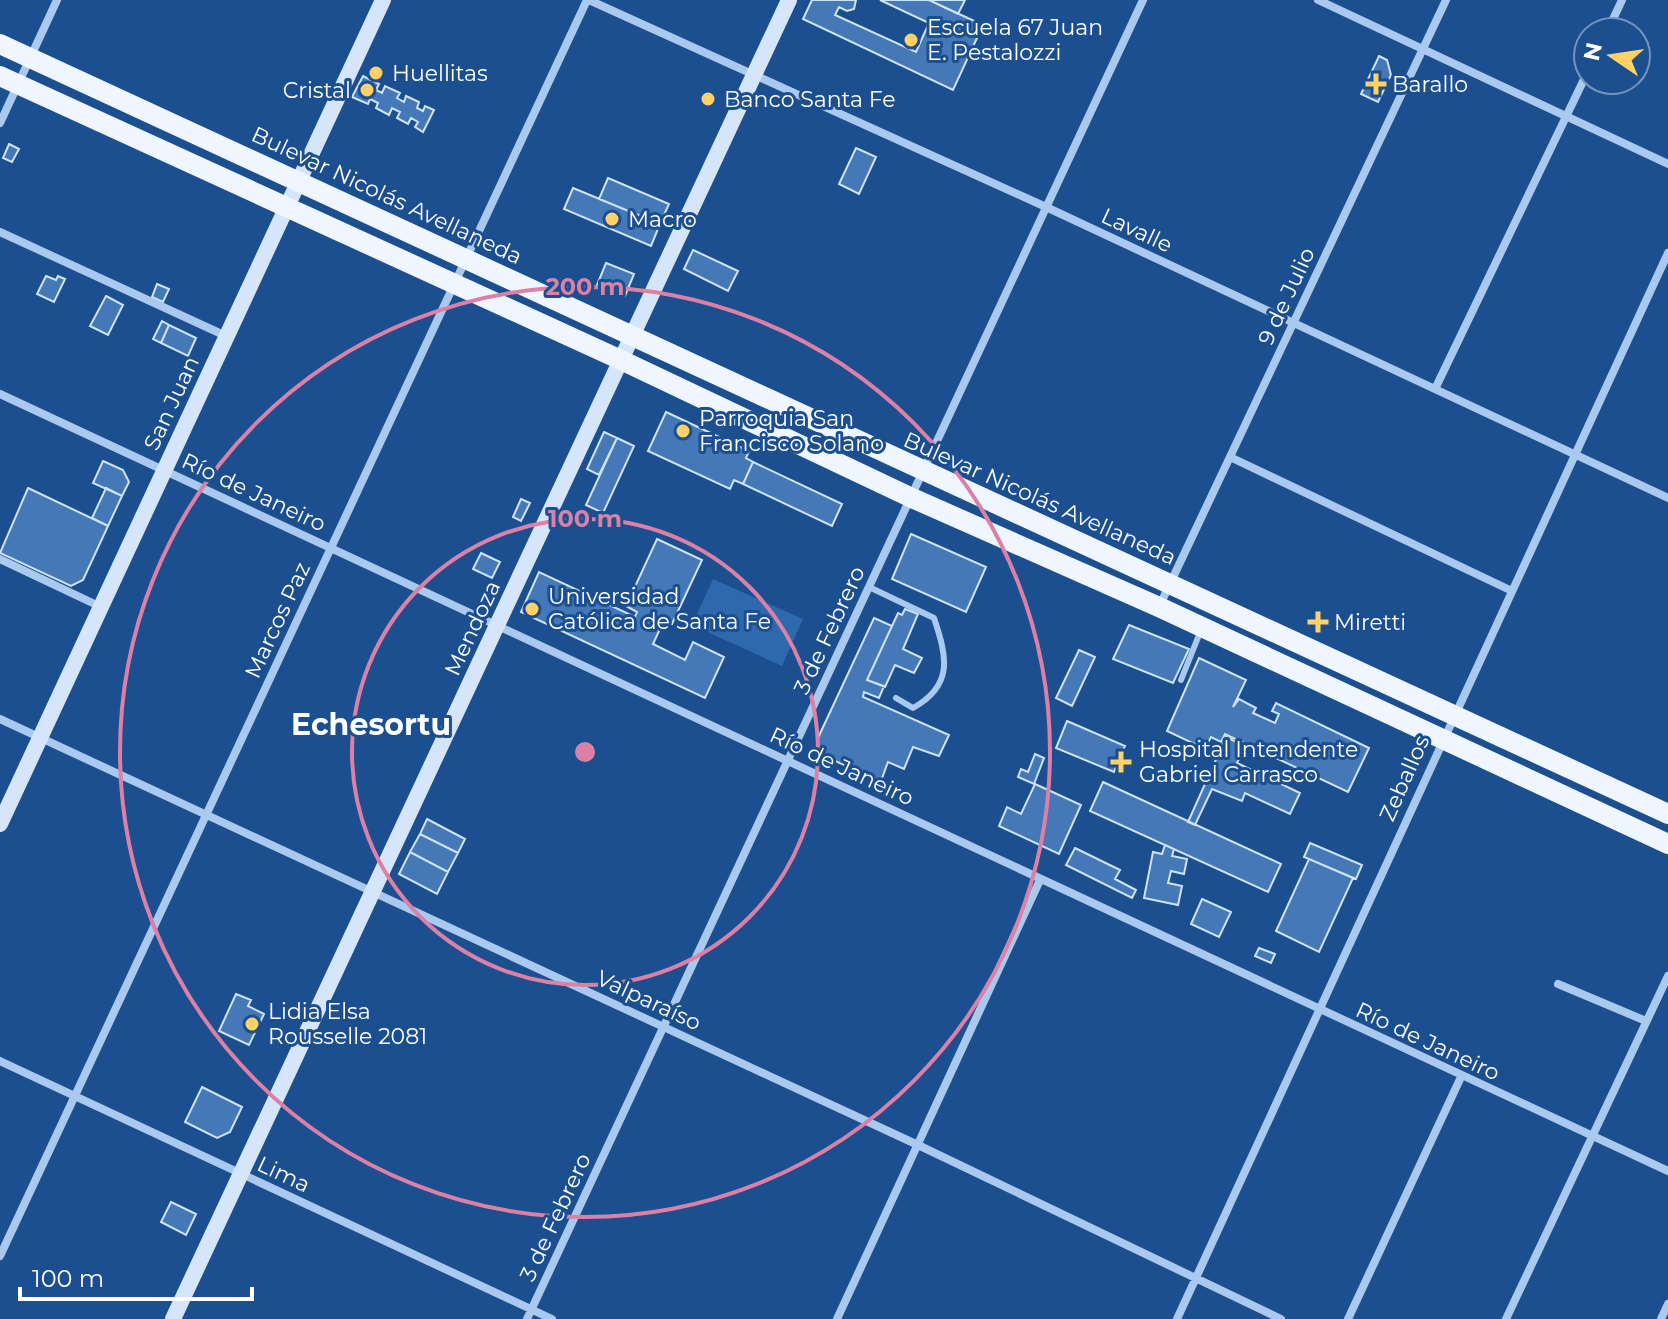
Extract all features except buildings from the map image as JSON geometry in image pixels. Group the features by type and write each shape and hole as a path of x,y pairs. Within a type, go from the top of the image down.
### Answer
{"main road":[{"name":"San Juan","path":"0,824 383,0"},
{"name":"Mendoza","path":"173,1319 789,0"},
{"name":"Bulevar Nicolás Avellaneda","path":"0,44 1668,814"},
{"path":"9,80 1668,844"}],"street":[{"path":"0,123 9,80 30,58 57,0"},
{"name":"Lavalle","path":"588,0 1046,207 1668,498"},
{"name":"Marcos Paz","path":"0,1256 588,0"},
{"name":"3 de Febrero","path":"527,1319 1143,0"},
{"path":"1318,0 1668,164"},
{"name":"9 de Julio","path":"1159,607 1446,0"},
{"path":"1435,389 1576,96"},
{"path":"0,232 226,336"},
{"name":"Zeballos","path":"1177,1319 1322,1010 1441,738 1578,456 1668,253"},
{"name":"Río de Janeiro","path":"0,394 1668,1171"},
{"path":"1230,457 1512,591"},
{"path":"0,559 101,607"},
{"name":"Valparaíso","path":"0,719 918,1145 1281,1319"},
{"path":"837,1319 1040,880"},
{"path":"1506,1319 1668,976"},
{"path":"1558,984 1646,1021"},
{"name":"Lima","path":"0,1061 552,1319"},
{"path":"1348,1319 1461,1077"},
{"path":"1661,1319 1668,1304"}],"lane":[{"path":"869,587 934,618 948,660 932,697 913,708 896,698"},
{"path":"1181,680 1202,627"}],"shaded area":[{"path":"713,579 803,619 782,666 692,625"}],"place":[{"name":"Escuela 67 Juan E. Pestalozzi","path":"911,40"},
{"name":"Huellitas","path":"376,73"},
{"name":"Barallo","path":"1376,84"},
{"name":"Cristal","path":"367,90"},
{"name":"Banco Santa Fe","path":"708,99"},
{"name":"Macro","path":"612,219"},
{"name":"Parroquia San Francisco Solano","path":"683,431"},
{"name":"Universidad Católica de Santa Fe","path":"532,609"},
{"name":"Miretti","path":"1318,622"},
{"name":"Hospital Intendente Gabriel Carrasco","path":"1121,762"},
{"name":"Lidia Elsa Rousselle 2081","path":"252,1024"}],"district":[{"name":"Echesortu","path":"371,725"}]}
